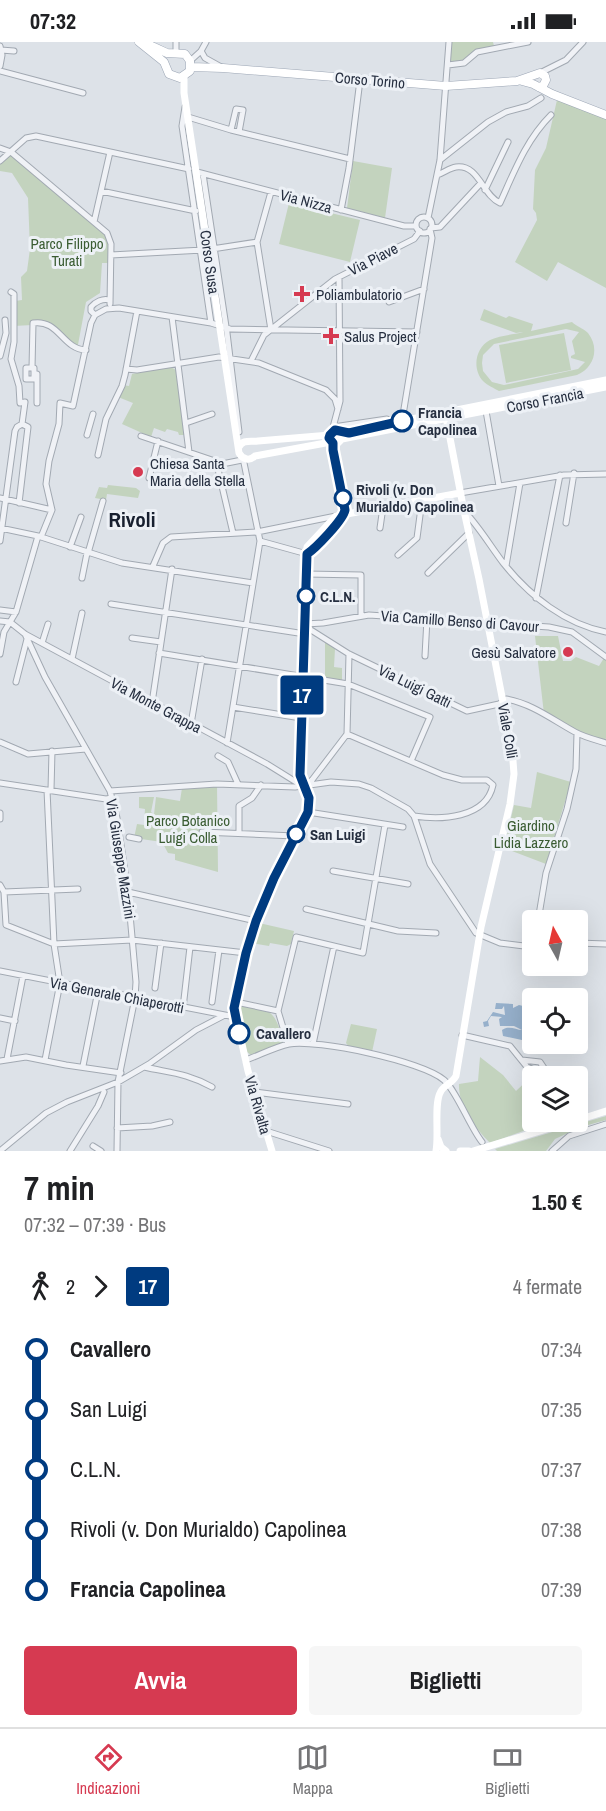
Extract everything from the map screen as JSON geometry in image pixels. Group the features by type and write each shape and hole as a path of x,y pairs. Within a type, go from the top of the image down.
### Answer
{"main road":[{"path":"141,42 161,51 180,53 190,62 180,77 169,74 166,65 141,42"},
{"path":"166,65 168,58 174,54"},
{"name":"Corso Torino","path":"190,62 223,68 446,86 539,80"},
{"path":"539,80 556,95 606,115"}],"street":[{"path":"174,54 176,42"},
{"path":"190,62 201,51 204,42"},
{"path":"190,62 204,42"},
{"path":"402,421 432,238 431,222 428,218 440,160 449,42"},
{"path":"448,65 464,63 477,52 528,42"},
{"path":"539,80 570,57 583,42"},
{"path":"0,66 1,50 14,51"},
{"path":"201,51 205,58 223,68"},
{"path":"0,72 83,93"},
{"name":"Corso Susa","path":"180,77 239,432"},
{"path":"340,210 350,159 360,80"},
{"path":"440,160 488,122 506,112 528,106 541,98"},
{"name":"Corso Susa","path":"186,103 182,126 196,172 196,211 208,249 211,323"},
{"path":"231,130 236,109 243,110 239,132"},
{"path":"437,175 452,168 462,167 471,171 491,197 500,203 524,149 550,115"},
{"path":"188,117 350,159"},
{"name":"Via Nizza","path":"0,161 26,138 33,136 196,172 418,229"},
{"path":"485,190 508,142"},
{"path":"0,148 11,152 109,236 111,308"},
{"path":"94,222 110,152"},
{"path":"428,218 421,218 417,221 418,229 426,232 440,226 481,183"},
{"path":"101,191 196,211"},
{"path":"271,192 257,242 271,330"},
{"name":"Via Piave","path":"251,361 262,337 339,277 414,239 418,229"},
{"path":"111,255 208,249 257,242"},
{"path":"339,277 340,401 333,450 345,514"},
{"path":"389,302 424,289"},
{"path":"11,292 14,294 11,359 22,403 22,424"},
{"path":"95,315 92,311 93,305 109,300"},
{"path":"0,654 4,632 16,612 40,537 52,510 46,484 49,460 59,424 60,403 73,406 91,323 95,315 111,308 211,323 223,328 417,332"},
{"path":"98,455 106,419 122,386 137,311"},
{"path":"172,317 189,452"},
{"path":"0,356 6,333 2,320 14,322"},
{"path":"32,368 33,323 45,322 59,332 65,342 77,350 86,350"},
{"path":"126,369 227,358 251,361 326,390 335,399 338,409"},
{"name":"Corso Susa","path":"227,358 233,422 239,447"},
{"path":"37,373 37,402"},
{"name":"Corso Francia","path":"250,441 336,435 446,415 606,381"},
{"name":"Corso Francia","path":"255,456 402,421 486,411 606,387"},
{"path":"486,411 499,486"},
{"path":"87,435 93,414"},
{"path":"186,423 213,414"},
{"name":"Viale Colli","path":"436,1151 438,1098 441,1089 453,1082 456,1076 480,935 510,804 514,774 514,757 446,415"},
{"path":"336,435 338,416"},
{"name":"Corso Susa","path":"233,422 239,432 250,441"},
{"path":"0,542 2,499 15,430 22,424"},
{"path":"19,503 28,426 22,424"},
{"path":"141,436 212,460 217,465 233,533"},
{"path":"149,478 158,441"},
{"path":"217,465 243,459 249,459 255,456 257,448 250,441 242,443 239,447 239,453 243,459 260,541 227,743"},
{"path":"566,523 574,473"},
{"path":"153,566 163,543 168,538 257,532 560,475 606,474"},
{"path":"536,598 560,475"},
{"path":"506,566 520,483"},
{"path":"2,499 52,510"},
{"path":"398,555 417,538 422,500"},
{"path":"82,578 103,501"},
{"path":"380,528 383,507"},
{"path":"464,511 506,566 536,598 560,615 589,628 606,632"},
{"path":"307,554 345,514"},
{"path":"336,516 308,547 307,554 300,775 309,798 308,812 403,827"},
{"path":"70,547 81,517"},
{"path":"1,528 40,537 122,563 172,569 253,584"},
{"path":"428,573 470,537 482,533"},
{"path":"260,541 307,554"},
{"path":"152,703 172,569"},
{"path":"306,574 361,575 361,616"},
{"path":"111,604 305,634"},
{"path":"0,610 16,612"},
{"path":"72,659 82,613"},
{"name":"Via Camillo Benso di Cavour","path":"305,624 361,616 561,629 572,632 606,657"},
{"path":"425,656 427,619"},
{"path":"0,621 10,622"},
{"name":"Via Monte Grappa","path":"10,622 26,637 72,659 304,787"},
{"path":"322,623 322,637"},
{"path":"42,643 48,624"},
{"name":"Via Luigi Gatti","path":"305,624 349,654 467,711 499,704 503,700"},
{"path":"16,682 26,637"},
{"name":"Via Giuseppe Mazzini","path":"26,637 45,676 110,791 120,836 128,892 135,998 118,1082 117,1151"},
{"path":"132,638 161,642"},
{"path":"159,653 348,684 430,717 411,761"},
{"path":"304,787 312,780 347,734 349,654"},
{"path":"191,724 202,659"},
{"path":"503,700 512,700 536,709 577,733 606,743"},
{"path":"233,707 301,718"},
{"path":"540,910 546,873 567,809 576,769 577,733"},
{"path":"110,791 237,784 304,787 331,782 359,784 395,801 414,816 440,819 476,808 490,793 492,785 490,781 462,780 442,775 347,734"},
{"path":"0,742 28,754 86,749"},
{"path":"45,1060 60,983 54,944 48,808 52,751"},
{"path":"218,756 228,762 237,784"},
{"path":"0,783 112,798"},
{"path":"239,833 239,806 252,798 261,785"},
{"name":"Via Rivalta","path":"272,1151 235,1017 236,1002 246,953 256,921 274,878 308,812"},
{"path":"0,813 0,819"},
{"path":"414,816 430,864 469,925 480,935 508,945 522,946"},
{"path":"288,1044 278,1011 296,937 363,953 385,825"},
{"path":"202,832 295,836"},
{"path":"129,837 139,839"},
{"path":"333,871 408,884"},
{"path":"0,885 4,892 6,925 54,944 132,940 246,953"},
{"path":"4,892 78,889"},
{"path":"128,892 256,921"},
{"path":"306,909 398,931 436,933"},
{"path":"155,988 161,944"},
{"path":"588,944 606,945"},
{"path":"313,1044 334,946"},
{"path":"183,1008 190,947"},
{"path":"212,1002 219,950"},
{"name":"Via Generale Chiaperotti","path":"0,971 235,1017"},
{"path":"7,1059 23,976"},
{"path":"83,1066 98,991"},
{"path":"236,1002 278,1011"},
{"path":"0,1150 46,1113 118,1082 144,1067 196,1030 223,1016"},
{"path":"0,1018 15,1021"},
{"path":"462,1035 510,1046 526,1066"},
{"path":"246,1060 288,1044 313,1044 378,1055 412,1064 440,1077 448,1084 482,1142"},
{"path":"0,1061 26,1057 121,1073"},
{"path":"522,1059 541,1062 543,1066"},
{"path":"534,1066 536,1062"},
{"path":"144,1067 175,1071 195,1077 212,1087"},
{"path":"69,1151 98,1106 104,1092"},
{"path":"255,1092 348,1104"},
{"path":"588,1117 606,1111"},
{"path":"117,1128 152,1126 170,1122"},
{"path":"552,1151 569,1136 606,1124"},
{"path":"266,1131 329,1151"},
{"path":"460,1151 471,1151 536,1132"},
{"path":"438,1138 441,1147 446,1151"},
{"path":"93,1146 102,1151"}],"green space":[{"path":"451,42 493,42 494,46 473,51 466,60 450,62"},
{"path":"557,100 606,119 606,288 558,262 547,281 515,262 537,220 533,209 535,170 546,148"},
{"name":"Parco Filippo Turati","path":"5,153 11,153 103,230 109,239 110,263 102,263 100,293 86,302 77,350 50,324 14,326 15,301 22,300 21,277 27,271 30,249 28,198 12,173 0,171 0,159"},
{"path":"353,161 392,168 385,218 347,208"},
{"path":"289,203 360,220 350,262 279,244"},
{"path":"484,309 506,318 509,316 533,324 531,331 572,322 586,331 592,339 594,351 591,363 588,368 577,375 499,391 485,383 477,371 478,353 490,340 523,332 516,333 480,320","holes":["566,329 579,332 572,341 575,354 571,356 571,358 585,362 578,369 504,385 492,382 483,371 483,355 494,344"]},
{"path":"564,333 571,370 506,383 499,345"},
{"path":"167,365 176,370 185,435 179,435 178,432 167,429 165,432 154,428 151,437 122,424 133,403 118,397 123,385 129,386 132,374 137,373 137,370"},
{"path":"108,485 136,488 140,491 138,498 107,494 106,500 95,498 99,487 107,488"},
{"path":"535,636 558,636 563,661 571,661 576,657 599,666 604,658 606,659 606,738 604,743 577,733 544,714"},
{"path":"325,642 335,649 334,667 342,668 342,680 325,678"},
{"name":"Giardino Lidia Lazzero","path":"537,772 571,782 546,864 504,848 514,805 531,808"},
{"name":"Parco Botanico Luigi Colla","path":"217,784 218,872 175,860 175,854 168,853 162,842 134,838 137,824 144,825 145,809 139,808 139,797 154,797 151,812 154,814 156,797 180,801 182,788"},
{"path":"259,923 294,931 291,944 287,946 270,943 269,946 251,943"},
{"path":"237,1004 269,1012 277,1022 282,1044 251,1055 247,1052 236,1013"},
{"path":"351,1024 377,1029 372,1052 350,1048 346,1043"},
{"path":"480,1057 503,1075 516,1091 522,1085 522,1131 490,1143 479,1131 464,1108 459,1092 459,1084 478,1081"},
{"path":"606,1116 606,1120 588,1125 588,1121"},
{"path":"552,1132 570,1132 555,1139 546,1151 497,1151 495,1149"}],"water":[{"path":"496,1003 513,1004 513,1008 522,1006 522,1030 514,1026 500,1026 499,1019 502,1017 491,1016 488,1021 489,1026 484,1027 483,1022 487,1021 493,1012 505,1015 504,1006 502,1009 495,1009"},
{"path":"510,1028 522,1030 522,1040 503,1036 502,1030"}],"bus line":[{"name":"17","path":"239,1033 234,1008 246,953 264,899 308,812 309,798 300,781 307,554 345,514 333,443 329,438 335,430 349,433 402,421"}],"place":[{"name":"Poliambulatorio","path":"302,294"},
{"name":"Salus Project","path":"331,336"},
{"name":"Francia Capolinea","path":"402,421"},
{"name":"Chiesa Santa Maria della Stella","path":"138,472"},
{"name":"Rivoli (v. Don Murialdo) Capolinea","path":"343,498"},
{"name":"C.L.N.","path":"306,596"},
{"name":"Gesù Salvatore","path":"568,652"},
{"name":"San Luigi","path":"296,834"},
{"name":"Cavallero","path":"239,1033"}],"district":[{"name":"Rivoli","path":"132,519"}]}
